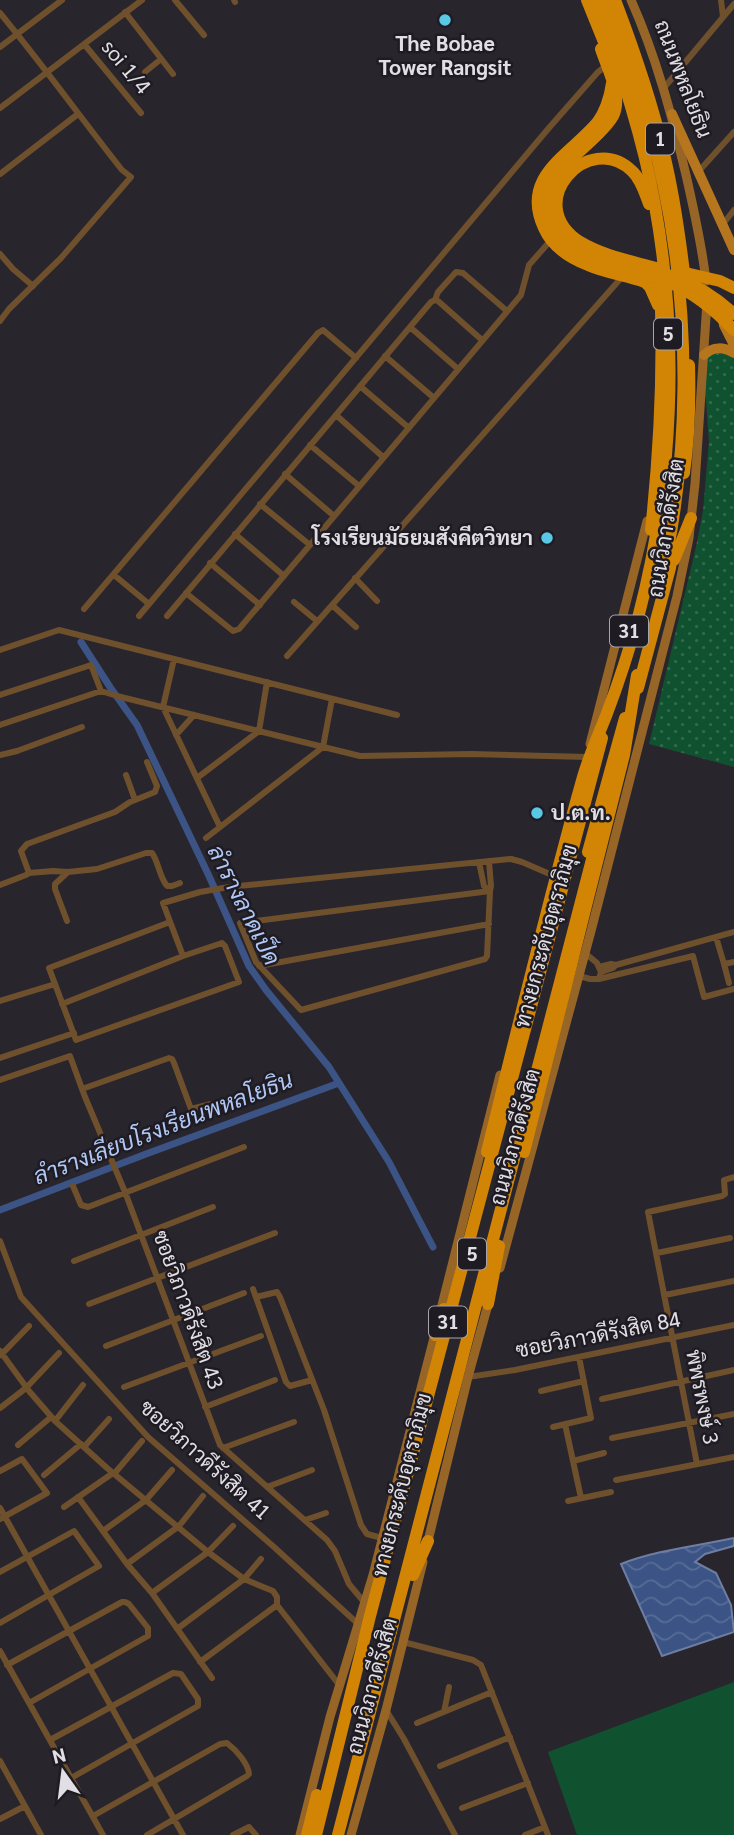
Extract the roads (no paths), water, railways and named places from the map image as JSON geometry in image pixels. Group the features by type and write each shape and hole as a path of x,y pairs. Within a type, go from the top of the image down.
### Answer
{"highway":[{"name":"1","path":"587,0 624,91 649,204"},
{"name":"ทางยกระดับอุตราภิมุข","path":"322,1835 642,603 659,517 667,429 668,327 663,266 655,205 626,92 596,0"},
{"name":"ทางยกระดับอุตราภิมุข","path":"336,1835 512,1135 664,569 677,491 683,382 678,282 663,184 638,89 606,0"},
{"name":"ถนนพหลโยธิน","path":"615,0 644,82 664,154 678,222 685,284"},
{"name":"1","path":"597,28 612,83"},
{"path":"612,83 616,97 615,111 609,123 554,181 547,198 547,212 552,225 564,241 597,260 668,281 715,310 734,330"},
{"path":"612,83 608,104 598,121 550,168 540,186 536,205 540,221 551,240 588,266 645,282 650,287 661,316"},
{"path":"649,204 637,176 631,169 615,160 604,159 581,164 568,175 558,191 556,201 562,222 569,233 601,253 720,281 734,288"},
{"name":"ถนนวิภาวดีรังสิต","path":"316,1835 370,1616 592,776 649,549 661,418 661,316 659,273 649,204"},
{"path":"656,268 691,283 734,314"},
{"name":"ถนนวิภาวดีรังสิต","path":"336,1835 670,568 688,442 690,390 685,284"},
{"path":"670,568 691,518"},
{"name":"5","path":"435,1335 448,1297 584,774 622,673"},
{"name":"5","path":"488,1304 497,1254 624,755 637,675"},
{"path":"590,744 592,776"},
{"path":"404,1452 425,1404"},
{"path":"344,1835 413,1574 421,1517"},
{"path":"413,1574 428,1541"},
{"name":"31","path":"307,1835 342,1690 372,1601 373,1575"}],"main road":[{"name":"ถนนพหลโยธิน","path":"631,0 672,114 734,250"},
{"name":"ถนนวิภาวดีรังสิต","path":"351,1835 386,1710 468,1377 508,1243 585,953 670,622 691,518 698,454 707,291 703,259 672,114"},
{"path":"734,309 725,313 723,318 734,345"},
{"path":"704,355 714,348 734,353"},
{"name":"ถนนวิภาวดีรังสิต","path":"300,1835 342,1690 357,1623 373,1575 479,1155 552,875 587,757 656,485"}],"street":[{"path":"0,47 62,0"},
{"path":"0,108 142,0"},
{"path":"175,0 204,35"},
{"path":"721,0 723,17"},
{"path":"663,89 734,4"},
{"path":"125,12 173,74"},
{"path":"0,13 122,170 131,177 61,258 0,321"},
{"name":"soi 1/4","path":"84,44 141,113"},
{"path":"145,72 161,59"},
{"path":"139,616 556,119 606,66"},
{"path":"0,174 78,114"},
{"path":"699,171 734,132"},
{"path":"723,224 734,210"},
{"path":"186,593 233,631 239,629 521,295 529,265 551,240"},
{"path":"0,254 33,286"},
{"path":"167,616 456,272 460,272 507,311"},
{"path":"287,656 623,275"},
{"path":"435,300 482,340"},
{"path":"410,327 458,369"},
{"path":"84,609 317,333 323,330 356,358"},
{"path":"385,356 434,398"},
{"path":"360,386 409,428"},
{"path":"336,415 383,457"},
{"path":"310,445 359,486"},
{"path":"285,474 334,516"},
{"path":"260,504 310,545"},
{"path":"235,534 284,576"},
{"path":"210,563 260,605"},
{"path":"114,575 149,604"},
{"path":"355,578 377,601"},
{"path":"293,603 317,621"},
{"path":"332,605 356,627"},
{"path":"0,650 59,630 397,715"},
{"path":"174,659 163,708 220,827"},
{"path":"0,695 91,665 101,691"},
{"path":"197,778 259,731 267,682"},
{"path":"0,725 101,691 360,756 471,754 587,757"},
{"path":"206,838 323,747 332,699"},
{"path":"176,735 194,715"},
{"path":"0,755 82,727"},
{"path":"29,873 21,851 27,844 115,812 123,805 155,792 157,789 147,762"},
{"path":"126,775 135,800"},
{"path":"0,885 29,873 97,869 146,853 152,853 155,857 163,882 167,886 180,883"},
{"path":"183,956 163,903 216,889 511,859 552,875"},
{"path":"489,861 492,886 485,959 301,1010 260,966 251,953 240,923 490,891"},
{"path":"479,862 484,886 490,891"},
{"path":"67,921 55,884 68,872"},
{"path":"62,1004 222,943 239,982 76,1040 74,1033 62,1004 49,968 170,922"},
{"path":"260,966 489,924"},
{"path":"579,976 590,979 611,964 616,965 734,932"},
{"path":"600,973 693,956 704,997 731,986 716,937"},
{"path":"585,953 590,956 600,973"},
{"path":"724,964 734,962"},
{"path":"0,1002 55,984"},
{"path":"0,1058 74,1033"},
{"name":"ซอยวิภาวดีรังสิต 43","path":"0,1080 70,1056 125,1192 220,1445 327,1540 335,1551 349,1584 364,1602"},
{"path":"82,1089 169,1058 172,1059 191,1109 211,1104"},
{"path":"73,1186 80,1205 88,1207 244,1147"},
{"name":"พิพรพงษ์ 3","path":"697,1464 648,1212 722,1196 725,1194 724,1180 734,1177"},
{"path":"74,1261 213,1207"},
{"path":"89,1304 275,1233"},
{"path":"657,1253 730,1238"},
{"name":"ซอยวิภาวดีรังสิต 41","path":"0,1241 21,1297 148,1437 357,1623"},
{"path":"665,1295 734,1281"},
{"path":"253,1289 285,1382 290,1386 313,1380"},
{"path":"256,1297 273,1292 278,1294 324,1410 362,1525 367,1534 382,1538"},
{"path":"106,1346 244,1293"},
{"name":"ซอยวิภาวดีรังสิต 84","path":"468,1377 734,1325"},
{"path":"29,1326 1,1354 26,1388 53,1419 208,1552 244,1579 272,1591 277,1597 277,1605 342,1690"},
{"path":"124,1387 261,1336"},
{"path":"0,1408 26,1388 59,1353"},
{"path":"553,1427 591,1418 579,1357"},
{"path":"602,1399 734,1370"},
{"path":"205,1407 275,1380"},
{"path":"541,1391 584,1381"},
{"path":"18,1445 53,1419 83,1385"},
{"path":"612,1438 734,1414"},
{"path":"44,1475 109,1419"},
{"path":"223,1448 294,1422"},
{"path":"565,1424 581,1498"},
{"path":"64,1507 114,1473 142,1441"},
{"path":"573,1461 604,1453"},
{"path":"617,1480 734,1457"},
{"path":"0,1471 22,1459 47,1493 2,1518"},
{"path":"103,1531 146,1500 172,1470"},
{"path":"267,1487 313,1470"},
{"path":"568,1501 611,1492"},
{"path":"127,1564 178,1526 203,1496"},
{"path":"78,1497 127,1564 152,1592 212,1678"},
{"path":"0,1508 2,1518 49,1595 183,1835"},
{"path":"305,1520 326,1513"},
{"path":"152,1592 208,1552 233,1526"},
{"path":"0,1572 74,1531 99,1566 0,1623"},
{"path":"177,1629 244,1579 261,1559"},
{"path":"8,1665 125,1601 148,1628 148,1636 29,1703"},
{"path":"200,1662 277,1605"},
{"path":"403,1642 478,1661 484,1670 548,1835"},
{"path":"0,1651 103,1835"},
{"path":"50,1740 169,1675 181,1674 198,1699 198,1706 71,1779"},
{"path":"444,1712 449,1687"},
{"path":"417,1723 492,1692"},
{"path":"386,1710 455,1835"},
{"path":"440,1766 510,1737"},
{"path":"93,1815 224,1743 232,1747 249,1768 249,1774 147,1835"},
{"path":"0,1763 41,1835"},
{"path":"463,1808 528,1783"},
{"path":"0,1819 25,1805"},
{"path":"233,1835 249,1827 256,1835"},
{"path":"524,1835 545,1827"}],"water":[{"path":"734,1538 734,1546 705,1554 695,1562 716,1573 731,1605 734,1632 662,1656 621,1564 663,1552"}],"waterway":[{"name":"ลำรางลาดเป็ด","path":"81,642 137,725 249,966 329,1067 389,1162 433,1247"},
{"name":"ลำรางเลียบโรงเรียนพหลโยธิน","path":"0,1210 339,1083"}],"place":[{"name":"The Bobae Tower Rangsit","path":"445,20"},
{"name":"โรงเรียนมัธยมสังคีตวิทยา","path":"547,538"},
{"name":"ป.ต.ท.","path":"537,813"}]}
